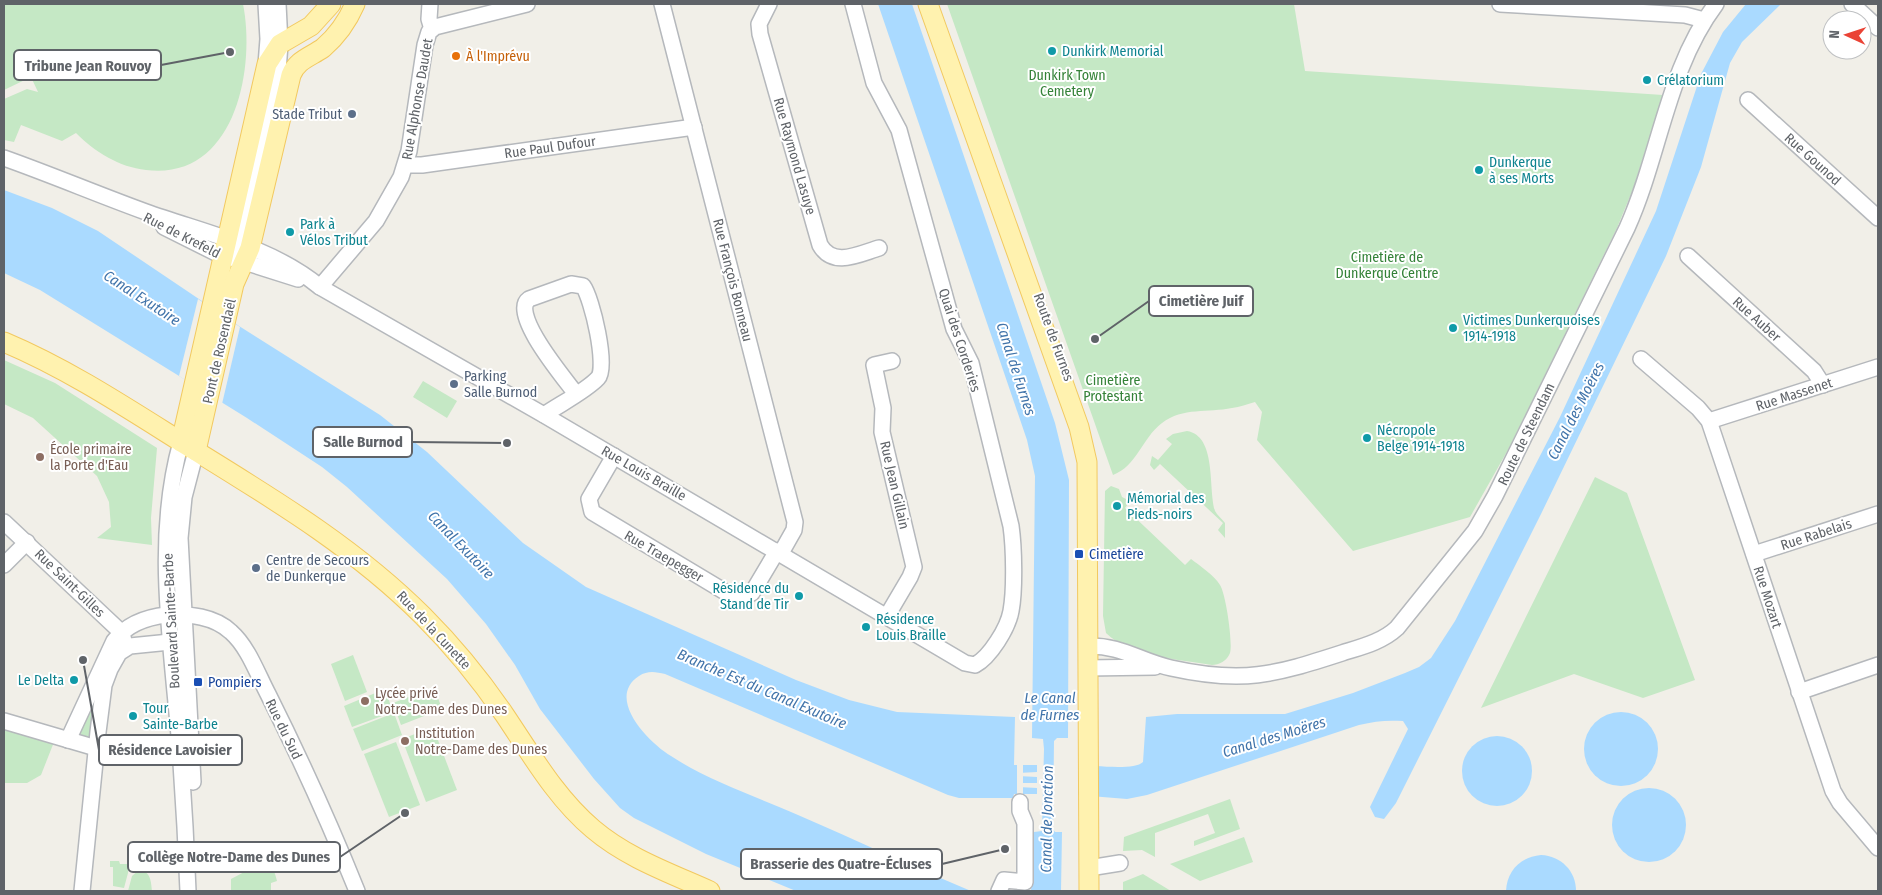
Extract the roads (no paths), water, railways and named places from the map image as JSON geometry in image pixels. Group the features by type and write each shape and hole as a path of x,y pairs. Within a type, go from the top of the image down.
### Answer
{"main road":[{"path":"236,251 264,74 269,60 280,44 311,26 332,4"},
{"path":"236,251 294,67 306,57 322,48 337,33 355,4"},
{"name":"Route de Furnes","path":"928,4 1084,448 1088,475 1091,646 1089,891"},
{"name":"Route de Furnes","path":"935,4 1091,443 1096,478 1091,646"},
{"name":"Pont de Rosendaël","path":"196,415 226,285 236,251"},
{"name":"Rue de la Cunette","path":"4,342 73,376 325,532 400,593 459,654 561,796 593,829 629,854 710,891"},
{"name":"Boulevard Sainte-Barbe","path":"188,447 196,415"}],"street":[{"path":"266,4 292,28 311,26"},
{"name":"Rue Alphonse Daudet","path":"320,287 376,221 394,191 406,165 425,45 432,29 429,19 430,4"},
{"path":"432,29 527,4"},
{"name":"Rue François Bonneau","path":"662,4 795,522 794,530 779,552"},
{"name":"Rue Raymond Lasuye","path":"769,4 759,24 760,34 820,245 827,254 838,259 879,248"},
{"name":"Quai des Corderies","path":"853,4 874,83 898,130 954,329 971,363 1011,526 1010,617 984,658 975,665 965,662"},
{"path":"1500,4 1685,15 1704,20"},
{"name":"Route de Steendam","path":"1091,668 1169,668 1231,677 1277,673 1381,639 1392,633 1408,616 1480,524 1524,439 1631,220 1683,65 1704,20 1716,4"},
{"path":"1852,4 1878,28"},
{"path":"236,251 277,77 280,44 275,12"},
{"path":"264,74 275,12"},
{"path":"280,44 293,53 306,57"},
{"name":"Rue Gounod","path":"1748,100 1878,218"},
{"name":"Rue Paul Dufour","path":"406,165 422,165 694,127"},
{"name":"Rue de Krefeld","path":"4,158 121,203 236,251"},
{"name":"Rue Louis Braille","path":"236,251 320,287 614,456 965,662"},
{"name":"Rue Auber","path":"1688,256 1814,372 1822,385"},
{"path":"540,413 574,390 597,380 602,367 597,332 588,295 583,286 576,284 529,299 524,303 523,309 530,328 545,353 574,390"},
{"name":"Rue Mozart","path":"1641,359 1698,408 1709,421 1836,795 1878,848"},
{"name":"Rue Jean Gillain","path":"887,616 912,574 914,567 882,432 882,403 874,366 892,362"},
{"name":"Rue Massenet","path":"1709,421 1878,367"},
{"name":"Boulevard Sainte-Barbe","path":"188,447 180,538 198,891"},
{"name":"Boulevard Sainte-Barbe","path":"188,447 172,477 166,567 188,891"},
{"name":"Rue Traepegger","path":"614,456 589,499 592,512 727,593 738,597 752,593 779,552"},
{"name":"Rue Rabelais","path":"1754,554 1878,514"},
{"name":"Rue Saint-Gilles","path":"4,522 28,542 122,633"},
{"path":"4,565 28,542"},
{"name":"Rue du Sud","path":"122,633 146,618 184,614 217,622 230,631 241,644 287,732 357,891"},
{"path":"122,633 123,650"},
{"path":"68,740 113,644 122,633"},
{"path":"82,891 96,748 105,681 113,661 123,650 136,645 186,641"},
{"name":"Route de Steendam","path":"1091,646 1118,648 1169,668"},
{"path":"1800,692 1878,665"},
{"path":"4,721 96,748"},
{"path":"1002,885 1024,882 1025,823 1020,811 1020,802"},
{"path":"1089,868 1120,863"}],"water":[{"name":"Le Canal de Furnes","path":"878,4 912,4 1055,423 1069,480 1068,738 1057,738 1054,741 1053,829 1055,832 1062,832 1061,891 1031,891 1034,832 1042,831 1044,749 1043,739 1032,738 1035,476 1027,440"},
{"name":"Canal des Moëres","path":"1746,4 1781,4 1742,42 1730,63 1701,167 1666,256 1541,514 1396,803 1384,819 1375,817 1370,807 1408,729 1403,721 1381,721 1359,725 1147,795 1127,799 1078,795 1078,765 1122,767 1138,765 1143,762 1146,717 1177,714 1285,714 1353,693 1419,667 1431,658 1455,621 1560,417 1656,211 1701,74 1723,32"},
{"path":"4,190 52,208 98,231 239,326 380,415 427,452 523,543 586,587 796,680 849,700 897,712 1015,717 1014,765 1037,765 1037,772 1018,773 1018,776 1037,777 1037,783 1018,783 1018,787 1037,788 1037,794 1014,794 1013,798 959,798 948,795 665,674 652,672 639,676 630,685 627,696 628,708 642,731 662,750 700,773 971,891 796,891 706,854 634,818 620,808 594,779 540,709 515,665 486,624 447,579 347,487 322,467 247,418 40,290 4,273"},
{"path":"1614,712 1628,712 1642,718 1652,728 1658,742 1656,763 1642,780 1628,786 1614,786 1600,780 1590,770 1584,756 1584,742 1590,728 1600,718"},
{"path":"1504,736 1517,742 1526,751 1530,757 1532,771 1530,785 1522,796 1511,804 1490,806 1483,804 1472,796 1464,785 1462,764 1464,757 1472,746 1483,738"},
{"path":"1642,788 1656,788 1670,794 1680,804 1686,818 1684,839 1670,856 1656,862 1642,862 1628,856 1618,846 1612,832 1612,818 1618,804 1628,794"},
{"path":"1541,855 1555,858 1566,866 1573,877 1576,891 1506,891 1509,877 1516,866 1527,859"}],"place":[{"name":"Dunkirk Memorial","path":"1052,51"},
{"name":"Tribune Jean Rouvoy","path":"230,52"},
{"name":"À l'Imprévu","path":"456,56"},
{"name":"Crélatorium","path":"1647,80"},
{"name":"Stade Tribut","path":"352,114"},
{"name":"Dunkerque à ses Morts","path":"1479,170"},
{"name":"Park à Vélos Tribut","path":"290,232"},
{"name":"Victimes Dunkerquoises 1914-1918","path":"1453,328"},
{"name":"Cimetière Juif","path":"1095,339"},
{"name":"Parking Salle Burnod","path":"454,384"},
{"name":"Nécropole Belge 1914-1918","path":"1367,438"},
{"name":"Salle Burnod","path":"507,443"},
{"name":"École primaire la Porte d'Eau","path":"40,457"},
{"name":"Mémorial des Pieds-noirs","path":"1117,506"},
{"name":"Cimetière","path":"1079,554"},
{"name":"Centre de Secours de Dunkerque","path":"256,568"},
{"name":"Résidence du Stand de Tir","path":"799,596"},
{"name":"Résidence Louis Braille","path":"866,627"},
{"name":"Résidence Lavoisier","path":"83,660"},
{"name":"Le Delta","path":"74,680"},
{"name":"Pompiers","path":"198,682"},
{"name":"Lycée privé Notre-Dame des Dunes","path":"365,701"},
{"name":"Tour Sainte-Barbe","path":"133,716"},
{"name":"Institution Notre-Dame des Dunes","path":"405,741"},
{"name":"Collège Notre-Dame des Dunes","path":"405,813"},
{"name":"Brasserie des Quatre-Écluses","path":"1005,849"}],"park label":[{"name":"Dunkirk Town Cemetery","path":"1067,84"},
{"name":"Cimetière de Dunkerque Centre","path":"1387,266"},
{"name":"Cimetière Protestant","path":"1113,388"}],"water label":[{"name":"Canal Exutoire","path":"142,298"},
{"name":"Canal de Furnes","path":"1016,369"},
{"name":"Canal Exutoire","path":"461,545"},
{"name":"Branche Est du Canal Exutoire","path":"762,689"},
{"name":"Canal de Jonction","path":"1047,819"}]}
